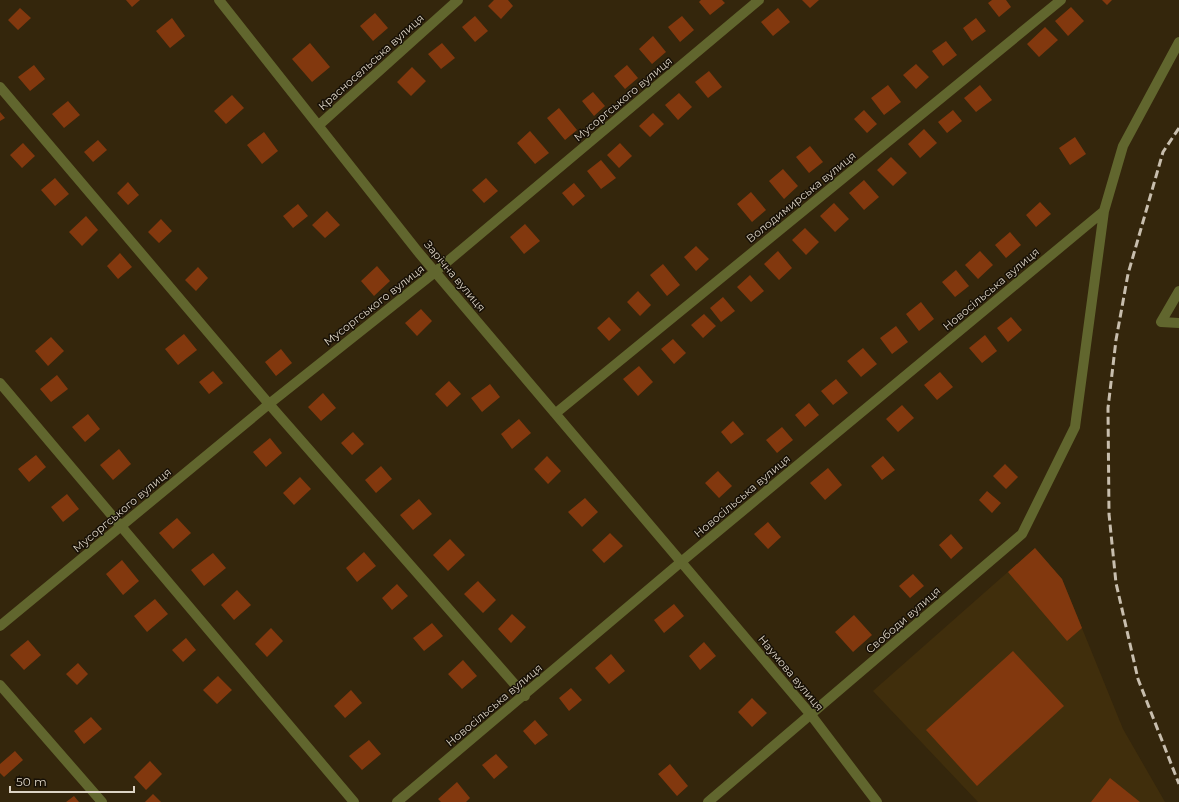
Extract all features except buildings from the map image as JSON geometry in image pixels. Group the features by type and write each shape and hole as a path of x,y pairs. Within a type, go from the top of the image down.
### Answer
{"street":[{"name":"Зарічна вулиця","path":"219,0 435,272 682,562"},
{"name":"Красносельська вулиця","path":"319,125 458,0"},
{"name":"Мусоргського вулиця","path":"0,626 122,527 269,404 435,272 759,0"},
{"name":"Володимирська вулиця","path":"556,414 1061,0"},
{"name":"Свободи вулиця","path":"708,802 1022,534 1075,427 1104,211 1123,146 1179,42"},
{"path":"0,86 269,404 525,696"},
{"name":"Новосільська вулиця","path":"397,802 525,696 682,562 1104,211"},
{"path":"1179,291 1161,322 1179,323"},
{"path":"0,384 354,802"},
{"name":"Наумова вулиця","path":"682,562 811,715 877,802"},
{"path":"0,685 102,802"}],"shaded area":[{"path":"1035,548 1062,579 1123,729 1165,802 978,802 873,691"}],"railway":[{"path":"1179,128 1163,152 1128,274 1116,340 1108,408 1109,514 1116,583 1138,679 1179,784"}]}
